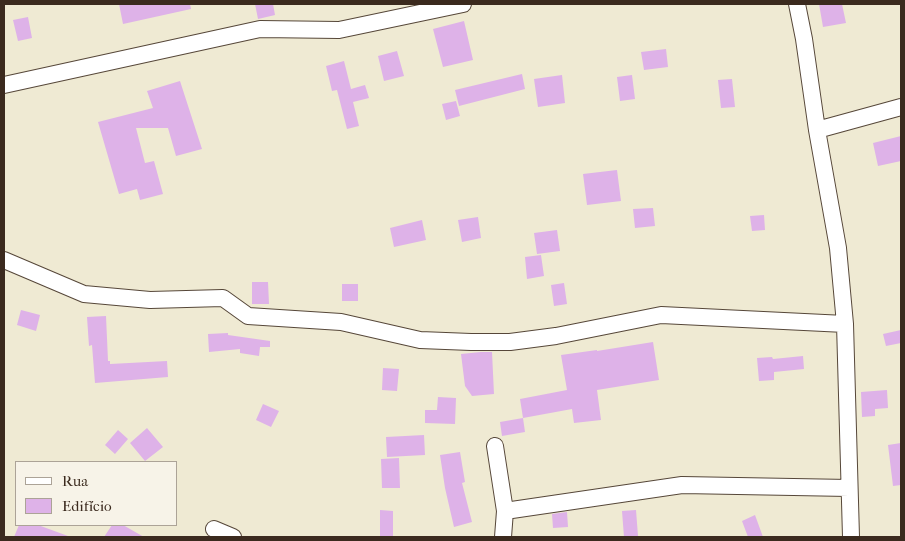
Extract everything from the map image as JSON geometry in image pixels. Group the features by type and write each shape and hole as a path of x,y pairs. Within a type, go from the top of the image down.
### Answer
{"street":[{"path":"4,85 260,29 339,30 463,4"},
{"path":"797,4 838,248 845,324 851,537"},
{"path":"817,130 901,107"},
{"path":"4,260 84,294 150,300 223,298 248,316 341,322 420,340 510,342 556,336 661,315 845,324"},
{"path":"495,446 505,512 503,537"},
{"path":"505,512 682,486 849,488"},
{"path":"214,529 234,537"}],"building":[{"path":"119,4 190,4 191,9 123,24"},
{"path":"255,4 273,4 275,15 258,19"},
{"path":"819,4 842,4 846,23 823,27"},
{"path":"28,17 32,38 18,41 13,20"},
{"path":"464,21 473,60 443,67 433,29"},
{"path":"666,49 668,67 644,70 641,52"},
{"path":"397,51 404,76 384,81 378,56"},
{"path":"344,61 351,89 365,85 369,98 353,102 359,126 347,129 337,90 332,91 326,66"},
{"path":"522,74 525,89 459,106 455,90"},
{"path":"562,75 565,103 538,107 534,79"},
{"path":"632,75 635,99 620,101 617,77"},
{"path":"732,79 735,107 721,108 718,80"},
{"path":"180,81 202,149 176,156 168,128 136,128 145,163 154,161 163,194 140,200 137,189 119,194 98,122 153,108 147,91"},
{"path":"456,101 460,116 446,120 442,104"},
{"path":"901,136 901,161 878,166 873,143"},
{"path":"617,170 621,201 587,205 583,174"},
{"path":"653,208 655,226 635,228 633,209"},
{"path":"764,215 765,230 752,231 750,216"},
{"path":"478,217 481,238 462,242 458,220"},
{"path":"422,220 426,240 394,247 390,228"},
{"path":"557,230 560,251 537,254 534,233"},
{"path":"541,255 544,276 527,279 525,257"},
{"path":"252,282 268,282 269,304 252,304"},
{"path":"564,283 567,304 554,306 551,285"},
{"path":"342,284 358,284 358,301 342,301"},
{"path":"21,310 40,315 36,331 17,325"},
{"path":"106,316 108,361 110,361 110,364 167,361 168,377 95,383 92,345 89,346 87,317"},
{"path":"901,330 901,343 886,346 883,334"},
{"path":"228,333 228,335 270,341 270,347 260,347 259,356 240,353 240,349 209,352 208,334"},
{"path":"653,342 659,380 597,390 601,420 574,423 572,409 523,418 520,399 567,390 561,355"},
{"path":"492,352 494,394 472,396 465,386 461,354"},
{"path":"803,356 804,369 774,372 774,380 759,381 757,358 772,357 773,359"},
{"path":"383,368 399,369 397,391 382,390"},
{"path":"887,390 888,408 875,409 875,416 862,417 861,392"},
{"path":"438,397 456,398 455,424 425,423 425,410 437,410"},
{"path":"263,404 279,411 271,427 256,420"},
{"path":"523,418 525,432 502,436 500,422"},
{"path":"147,428 163,447 145,461 130,443"},
{"path":"118,430 128,439 115,454 105,445"},
{"path":"424,435 425,455 387,457 386,437"},
{"path":"901,443 901,485 893,486 888,445"},
{"path":"460,452 465,482 462,483 472,522 454,527 440,455"},
{"path":"399,458 400,488 382,488 381,459"},
{"path":"380,510 393,511 393,536 380,536"},
{"path":"636,510 638,536 624,537 622,511"},
{"path":"567,512 568,527 553,528 552,514"},
{"path":"755,515 763,537 748,537 742,521"},
{"path":"19,526 41,526 68,536 68,537 14,537"},
{"path":"111,526 125,526 144,537 104,537"}]}
